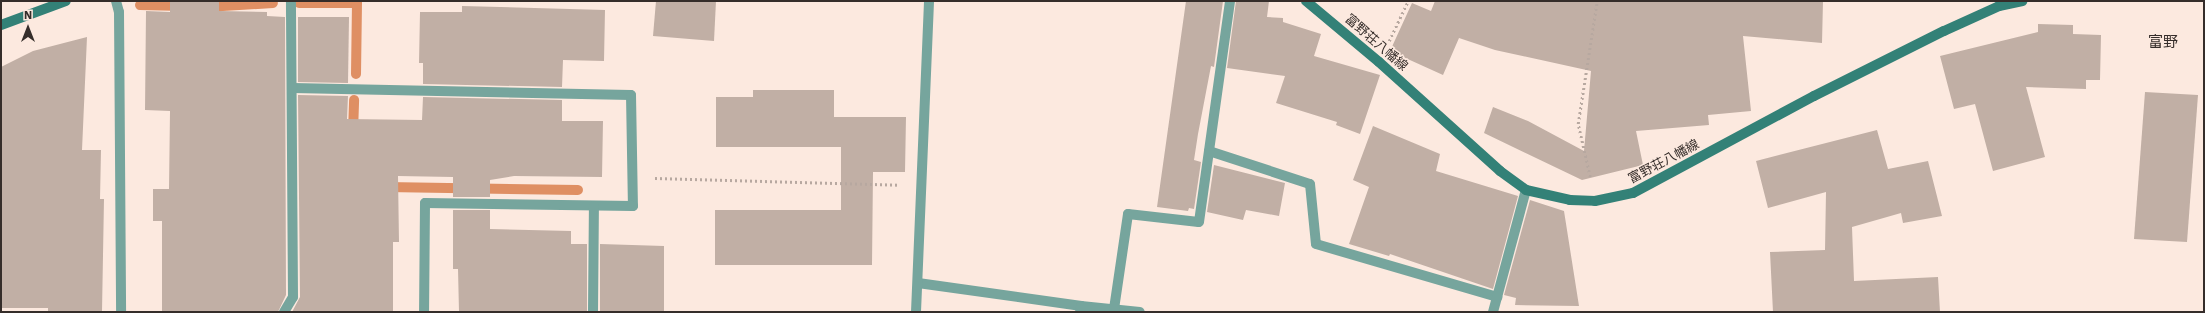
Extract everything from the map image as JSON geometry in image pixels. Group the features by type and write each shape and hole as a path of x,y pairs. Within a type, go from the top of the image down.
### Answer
{"main road":[{"path":"1,25 66,1"},
{"name":"富野荘八幡線","path":"1306,1 1379,62 1500,171 1526,190 1570,200 1595,201 1634,193 1814,96 1999,4 2022,1"}],"street":[{"path":"116,1 119,12 121,312"},
{"path":"284,312 293,297 293,88 291,1"},
{"path":"916,312 929,1"},
{"path":"1114,309 1128,214 1199,222 1230,1"},
{"path":"293,88 631,95 632,206 425,203 424,312"},
{"path":"1209,151 1310,184 1316,244 1497,297"},
{"path":"1493,312 1526,190"},
{"path":"593,312 594,206"},
{"path":"918,283 1081,309 1114,309 1140,312"}],"path":[{"path":"1379,62 1408,1"},
{"path":"1595,201 1578,124 1597,1"},
{"path":"632,177 921,185"}],"building":[{"path":"170,1 219,1 219,11 267,12 267,16 285,17 286,295 278,312 162,312 162,221 153,221 153,189 169,189 170,111 145,110 146,11 170,12"},
{"path":"656,1 716,1 714,41 653,36"},
{"path":"1186,1 1223,1 1214,67 1211,66 1194,160 1201,162 1194,209 1189,208 1188,211 1157,207"},
{"path":"1236,1 1269,1 1267,17 1283,18 1283,22 1321,34 1314,56 1380,75 1360,134 1336,125 1337,122 1276,103 1285,76 1227,68"},
{"path":"1435,1 1823,1 1822,43 1743,36 1751,111 1708,115 1709,125 1636,131 1643,165 1582,180 1484,133 1493,107 1528,121 1584,151 1591,71 1495,50 1459,38 1443,75 1390,51 1412,3 1431,11"},
{"path":"462,6 605,10 604,61 563,60 562,87 423,84 423,63 419,63 420,12 462,12"},
{"path":"298,17 349,17 348,83 298,82"},
{"path":"2038,24 2073,25 2073,34 2101,35 2100,80 2086,80 2086,89 2026,87 2045,157 1993,171 1975,104 1954,109 1940,56 2038,32"},
{"path":"87,37 82,150 101,150 100,199 104,199 102,312 48,312 48,308 1,308 1,67 33,51"},
{"path":"753,90 834,90 834,117 906,117 905,172 873,172 872,265 715,265 715,210 841,210 841,147 716,147 716,97 753,97"},
{"path":"2145,92 2198,95 2187,242 2134,239"},
{"path":"298,95 348,96 347,119 422,120 423,97 562,100 562,121 603,121 602,177 514,176 490,180 490,197 453,197 453,177 398,176 399,242 393,242 393,312 292,312 300,297"},
{"path":"1373,126 1440,154 1436,171 1518,196 1493,289 1390,254 1389,256 1349,244 1369,187 1353,180"},
{"path":"1877,130 1888,169 1928,161 1942,216 1903,223 1901,213 1852,227 1854,281 1938,277 1940,312 1773,312 1770,252 1825,250 1826,192 1768,208 1756,161"},
{"path":"1214,165 1285,183 1279,216 1246,210 1243,220 1207,212"},
{"path":"1530,200 1564,211 1579,306 1515,305 1516,298 1504,295"},
{"path":"453,210 490,210 490,229 571,231 571,244 587,244 587,312 459,312 458,269 453,269"},
{"path":"600,244 664,246 664,312 600,312"}],"waterway":[{"path":"206,7 273,3"},
{"path":"299,3 357,3 356,74"},
{"path":"140,5 184,6"},
{"path":"353,132 354,100"},
{"path":"386,187 578,190"}],"district":[{"name":"富野","path":"2163,43"}]}
